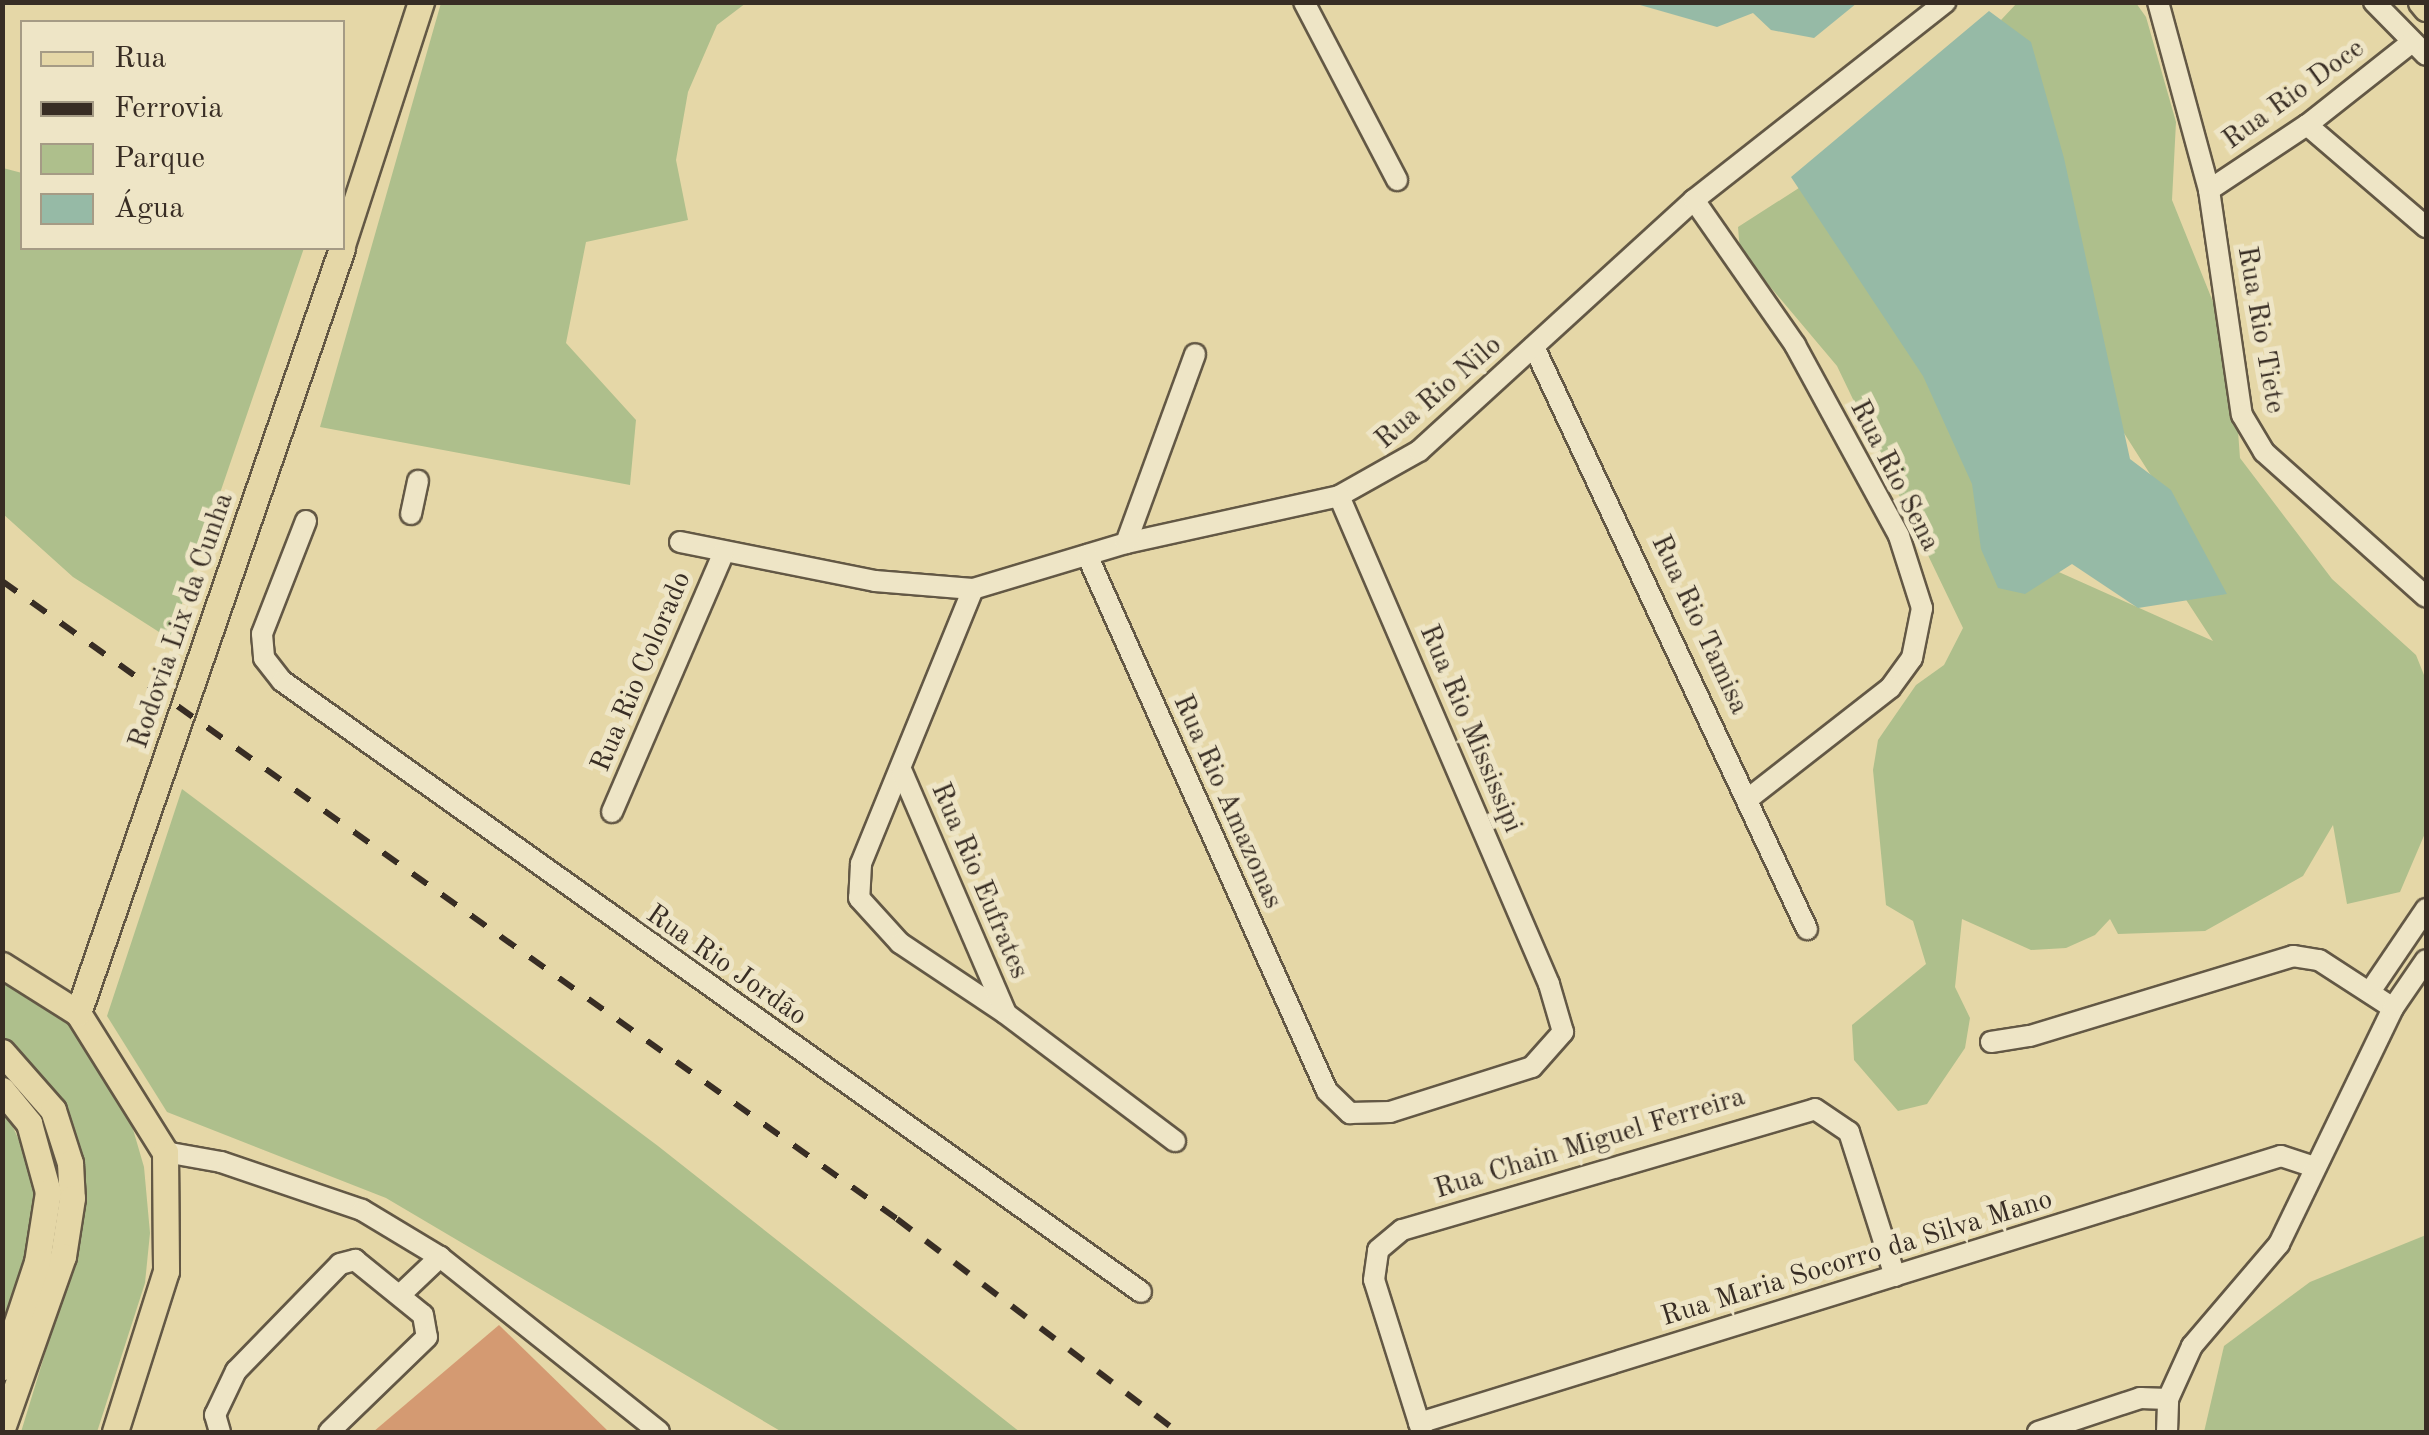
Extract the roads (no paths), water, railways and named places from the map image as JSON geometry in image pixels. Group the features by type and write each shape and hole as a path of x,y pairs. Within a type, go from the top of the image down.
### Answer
{"main road":[{"name":"Rodovia Lix da Cunha","path":"345,237 421,2"},
{"path":"2420,2 2426,8"},
{"name":"Rodovia Lix da Cunha","path":"78,1013 341,250"},
{"path":"2,965 78,1013 165,1152 166,1271 115,1432"},
{"path":"2,1052 53,1110 70,1164 72,1198 62,1256 5,1422"},
{"path":"2,1090 29,1123 48,1192 36,1262 2,1368"}],"street":[{"path":"1304,2 1397,180"},
{"name":"Rua Rio Nilo","path":"680,542 723,554 875,581 973,589 1126,543 1339,496 1419,451 1694,200 1946,2"},
{"name":"Rua Rio Tiete","path":"2158,2 2209,190 2249,432 2318,503 2426,597"},
{"path":"2374,2 2418,49"},
{"name":"Rua Rio Doce","path":"2209,190 2418,49"},
{"path":"2308,125 2426,227"},
{"name":"Rua Rio Sena","path":"1694,200 1794,345 1899,536 1922,608 1912,658 1890,688 1749,798"},
{"name":"Rua Rio Tamisa","path":"1534,348 1749,798 1807,930"},
{"path":"1126,543 1195,354"},
{"path":"411,514 418,481"},
{"name":"Rua Rio Mississipi","path":"1318,1071 1338,1105 1372,1114 1532,1067 1563,1032 1550,984 1339,496"},
{"name":"Rua Rio Jordão","path":"306,520 262,634 264,658 282,681 1141,1292"},
{"name":"Rua Rio Colorado","path":"612,812 723,554"},
{"name":"Rua Rio Amazonas","path":"1086,556 1318,1071"},
{"name":"Rua Rio Eufrates","path":"973,589 902,772 861,864 860,898 879,928 1006,1012 1175,1141"},
{"name":"Rua Rio Eufrates","path":"902,772 1006,1012"},
{"path":"2370,990 2426,909"},
{"path":"1991,1042 2030,1036 2293,956 2319,960 2392,1008"},
{"path":"2167,1432 2168,1399 2192,1346 2279,1244 2311,1166 2392,1008 2426,960"},
{"name":"Rua Chain Miguel Ferreira","path":"1420,1428 1374,1280 1378,1250 1402,1230 1795,1110 1826,1112 1849,1132 1895,1276"},
{"path":"165,1152 221,1162 362,1210 440,1257 659,1432"},
{"name":"Rua Maria Socorro da Silva Mano","path":"1420,1428 2281,1156 2311,1166"},
{"path":"401,1294 440,1257"},
{"path":"220,1432 215,1415 236,1371 340,1264 360,1262 401,1294 427,1321 427,1337 328,1432"},
{"path":"2038,1432 2140,1398 2168,1399"}],"water":[{"path":"1633,3 1857,3 1814,38 1771,30 1753,13 1717,27"},
{"path":"1989,11 2031,42 2064,158 2130,459 2171,490 2227,594 2138,608 2072,564 2025,594 1998,588 1981,549 1972,484 1923,376 1791,177"}],"railway":[{"path":"2,581 897,1219 1178,1432"}]}
